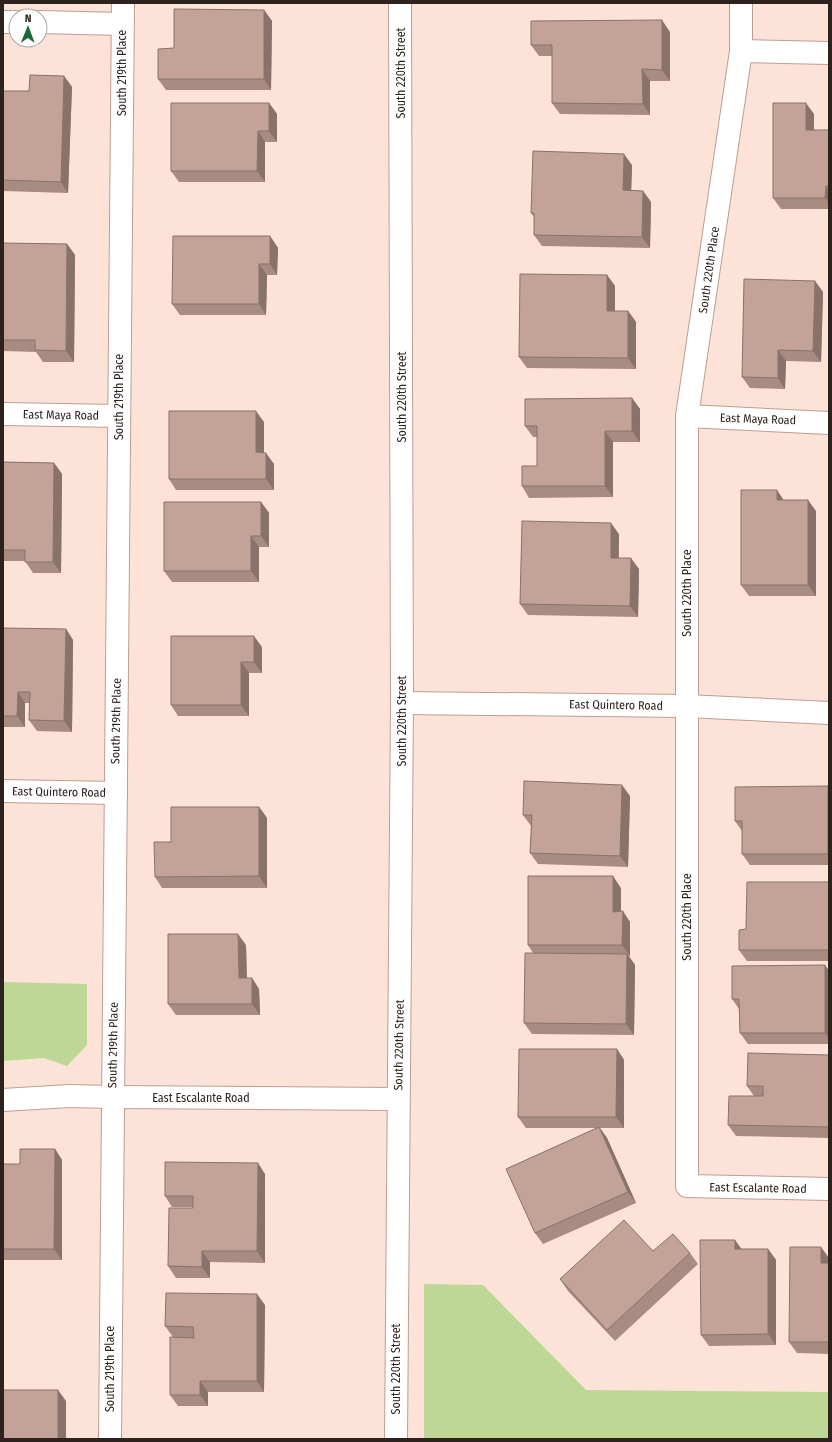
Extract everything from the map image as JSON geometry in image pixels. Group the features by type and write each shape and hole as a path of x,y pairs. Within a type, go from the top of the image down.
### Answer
{"street":[{"name":"South 220th Street","path":"396,1439 402,703 400,3"},
{"name":"South 220th Place","path":"687,1186 687,416 741,51 741,3"},
{"path":"48,21 122,13"},
{"name":"South 219th Place","path":"110,1439 122,13"},
{"path":"741,51 829,53"},
{"name":"East Maya Road","path":"3,414 119,416"},
{"name":"East Maya Road","path":"687,416 829,422"},
{"name":"East Quintero Road","path":"402,703 687,706 829,713"},
{"name":"East Quintero Road","path":"3,791 116,793"},
{"name":"East Escalante Road","path":"3,1100 69,1096 398,1099"},
{"name":"East Escalante Road","path":"687,1186 829,1189"}],"green space":[{"path":"3,982 87,984 87,1045 67,1066 44,1058 3,1061"},
{"path":"424,1284 483,1285 586,1390 829,1392 829,1439 424,1439"}],"building":[{"path":"174,9 264,10 264,79 158,79 158,49 174,48"},
{"path":"662,20 662,70 642,69 643,104 552,103 552,45 531,45 531,21"},
{"path":"30,75 64,76 61,182 3,180 3,91 29,91"},
{"path":"171,103 269,103 269,131 258,131 257,171 171,171"},
{"path":"773,103 806,103 806,130 829,130 829,186 826,186 825,198 773,198"},
{"path":"533,151 624,154 623,190 643,191 642,237 534,235 534,213 531,213"},
{"path":"173,236 270,236 270,264 259,264 259,304 172,304"},
{"path":"3,243 67,244 66,351 35,350 35,340 3,340"},
{"path":"520,274 607,275 607,311 628,311 628,358 519,357"},
{"path":"744,279 815,281 813,351 778,350 778,378 742,377"},
{"path":"632,398 632,431 605,431 605,486 522,486 522,466 537,466 537,426 525,426 525,399"},
{"path":"169,411 256,411 256,452 266,453 266,479 169,479"},
{"path":"3,462 54,463 53,562 25,562 25,550 3,550"},
{"path":"741,490 777,490 777,500 808,500 808,585 741,585"},
{"path":"164,502 261,502 261,536 251,536 251,571 164,571"},
{"path":"522,521 611,523 611,558 631,558 630,606 520,604"},
{"path":"3,628 66,629 64,721 29,720 30,692 18,692 17,716 3,716"},
{"path":"171,636 254,636 254,662 241,662 241,705 171,705"},
{"path":"524,781 622,785 620,856 530,853 532,815 523,815"},
{"path":"828,786 828,854 742,854 742,821 735,821 735,787"},
{"path":"171,807 259,807 259,876 155,877 154,842 171,842"},
{"path":"528,876 613,876 613,912 623,911 622,945 528,945"},
{"path":"747,882 829,882 829,950 739,950 739,930 746,929"},
{"path":"168,934 238,934 239,978 252,978 252,1004 168,1004"},
{"path":"525,953 627,954 626,1024 524,1023"},
{"path":"825,965 825,1033 740,1033 739,999 732,999 732,966"},
{"path":"519,1049 617,1049 616,1117 518,1117"},
{"path":"748,1053 829,1055 829,1127 728,1125 729,1096 763,1096 763,1086 747,1086"},
{"path":"599,1127 628,1192 535,1233 506,1169"},
{"path":"20,1149 55,1149 54,1249 3,1249 3,1164 20,1164"},
{"path":"165,1162 258,1163 257,1251 202,1251 202,1267 168,1266 169,1208 193,1208 193,1196 165,1196"},
{"path":"624,1220 653,1251 673,1234 690,1253 607,1330 560,1279"},
{"path":"700,1240 735,1240 735,1249 768,1249 768,1334 701,1335"},
{"path":"790,1247 821,1247 821,1263 829,1263 829,1342 789,1342"},
{"path":"166,1293 257,1294 257,1381 200,1381 200,1395 170,1395 170,1337 194,1338 193,1327 165,1326"},
{"path":"3,1390 58,1390 58,1439 3,1439"}]}
